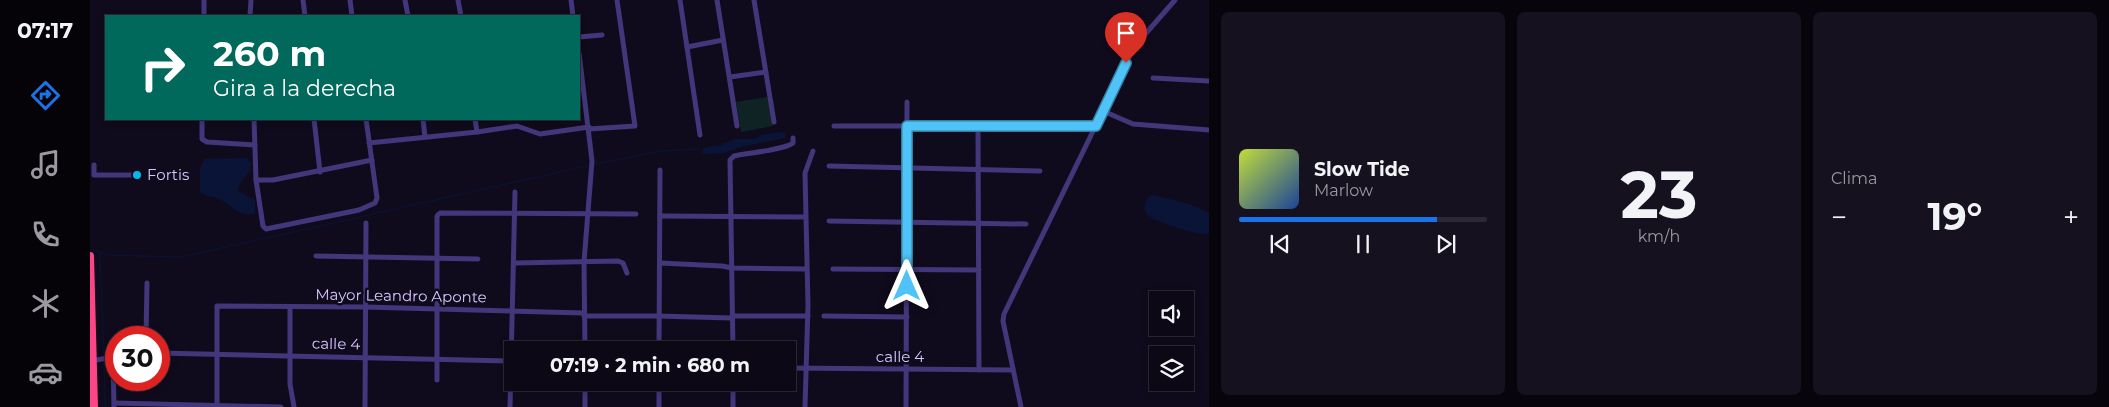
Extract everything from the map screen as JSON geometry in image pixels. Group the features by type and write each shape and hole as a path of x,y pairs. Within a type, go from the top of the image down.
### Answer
{"highway":[{"path":"90,256 94,407"}],"street":[{"path":"204,0 204,15"},
{"path":"250,15 252,0"},
{"path":"303,0 304,15"},
{"path":"350,0 352,15"},
{"path":"405,0 408,15"},
{"path":"458,0 461,15"},
{"path":"571,0 573,15"},
{"path":"369,143 517,126 540,134 589,128 635,126 617,0"},
{"path":"680,0 700,135"},
{"path":"717,0 737,126"},
{"path":"754,0 774,122"},
{"path":"1021,407 1003,321 1004,314 1134,46 1175,0"},
{"path":"580,36 602,35"},
{"path":"687,47 724,40"},
{"path":"580,60 592,160 584,262 585,341"},
{"path":"730,77 766,72"},
{"path":"1153,78 1209,81"},
{"path":"906,407 907,102"},
{"path":"1103,111 1133,124 1209,130"},
{"path":"202,120 202,139 206,142 255,145"},
{"path":"254,120 256,180 263,226 270,229 372,206 376,203 377,198 366,120"},
{"path":"314,120 320,172"},
{"path":"423,120 425,137"},
{"path":"475,120 477,132"},
{"path":"834,126 1096,126"},
{"path":"978,126 979,370"},
{"path":"733,341 730,160 734,156 784,148 793,143 793,138"},
{"path":"805,407 808,316 805,172 813,151"},
{"path":"256,180 273,180 320,172 372,160"},
{"path":"94,165 94,175 137,175"},
{"path":"829,166 1040,171"},
{"path":"659,341 660,170"},
{"path":"512,341 515,192"},
{"path":"437,380 437,216 440,213 636,214"},
{"path":"661,216 805,217"},
{"path":"829,221 1026,224"},
{"path":"365,407 366,223"},
{"path":"316,256 478,259"},
{"path":"514,263 618,261 623,263 627,274"},
{"path":"660,263 732,268 806,269"},
{"path":"833,269 979,270"},
{"path":"146,284 146,326"},
{"name":"Mayor Leandro Aponte","path":"216,355 217,306 365,307 584,315 808,316"},
{"path":"290,307 290,384 294,407"},
{"path":"824,316 907,317"},
{"name":"calle 4","path":"170,353 366,356 504,361"},
{"path":"216,355 217,406"},
{"name":"calle 4","path":"796,368 1013,370"},
{"path":"114,391 114,405 281,407"},
{"path":"510,407 511,391"},
{"path":"585,391 585,407"},
{"path":"659,407 660,391"},
{"path":"733,391 733,407"}],"green space":[{"path":"767,97 773,126 741,132 736,102"}],"water":[{"path":"778,132 785,133 786,138 744,146 724,153 703,154 702,149 715,145 719,146 734,139 755,139 762,135"},
{"path":"247,158 251,163 250,167 240,183 238,191 255,200 255,213 240,213 223,201 200,192 200,168 205,159"},
{"path":"1153,195 1189,204 1209,213 1209,234 1178,228 1147,215 1144,208 1148,197"}],"waterway":[{"path":"596,164 661,151 701,149"},
{"path":"94,250 106,255 181,257 587,166"},
{"path":"100,253 104,356"},
{"path":"104,360 105,407"}],"place":[{"name":"Fortis","path":"137,175"}],"route":[{"path":"907,286 907,126 1096,126 1126,63"}]}
